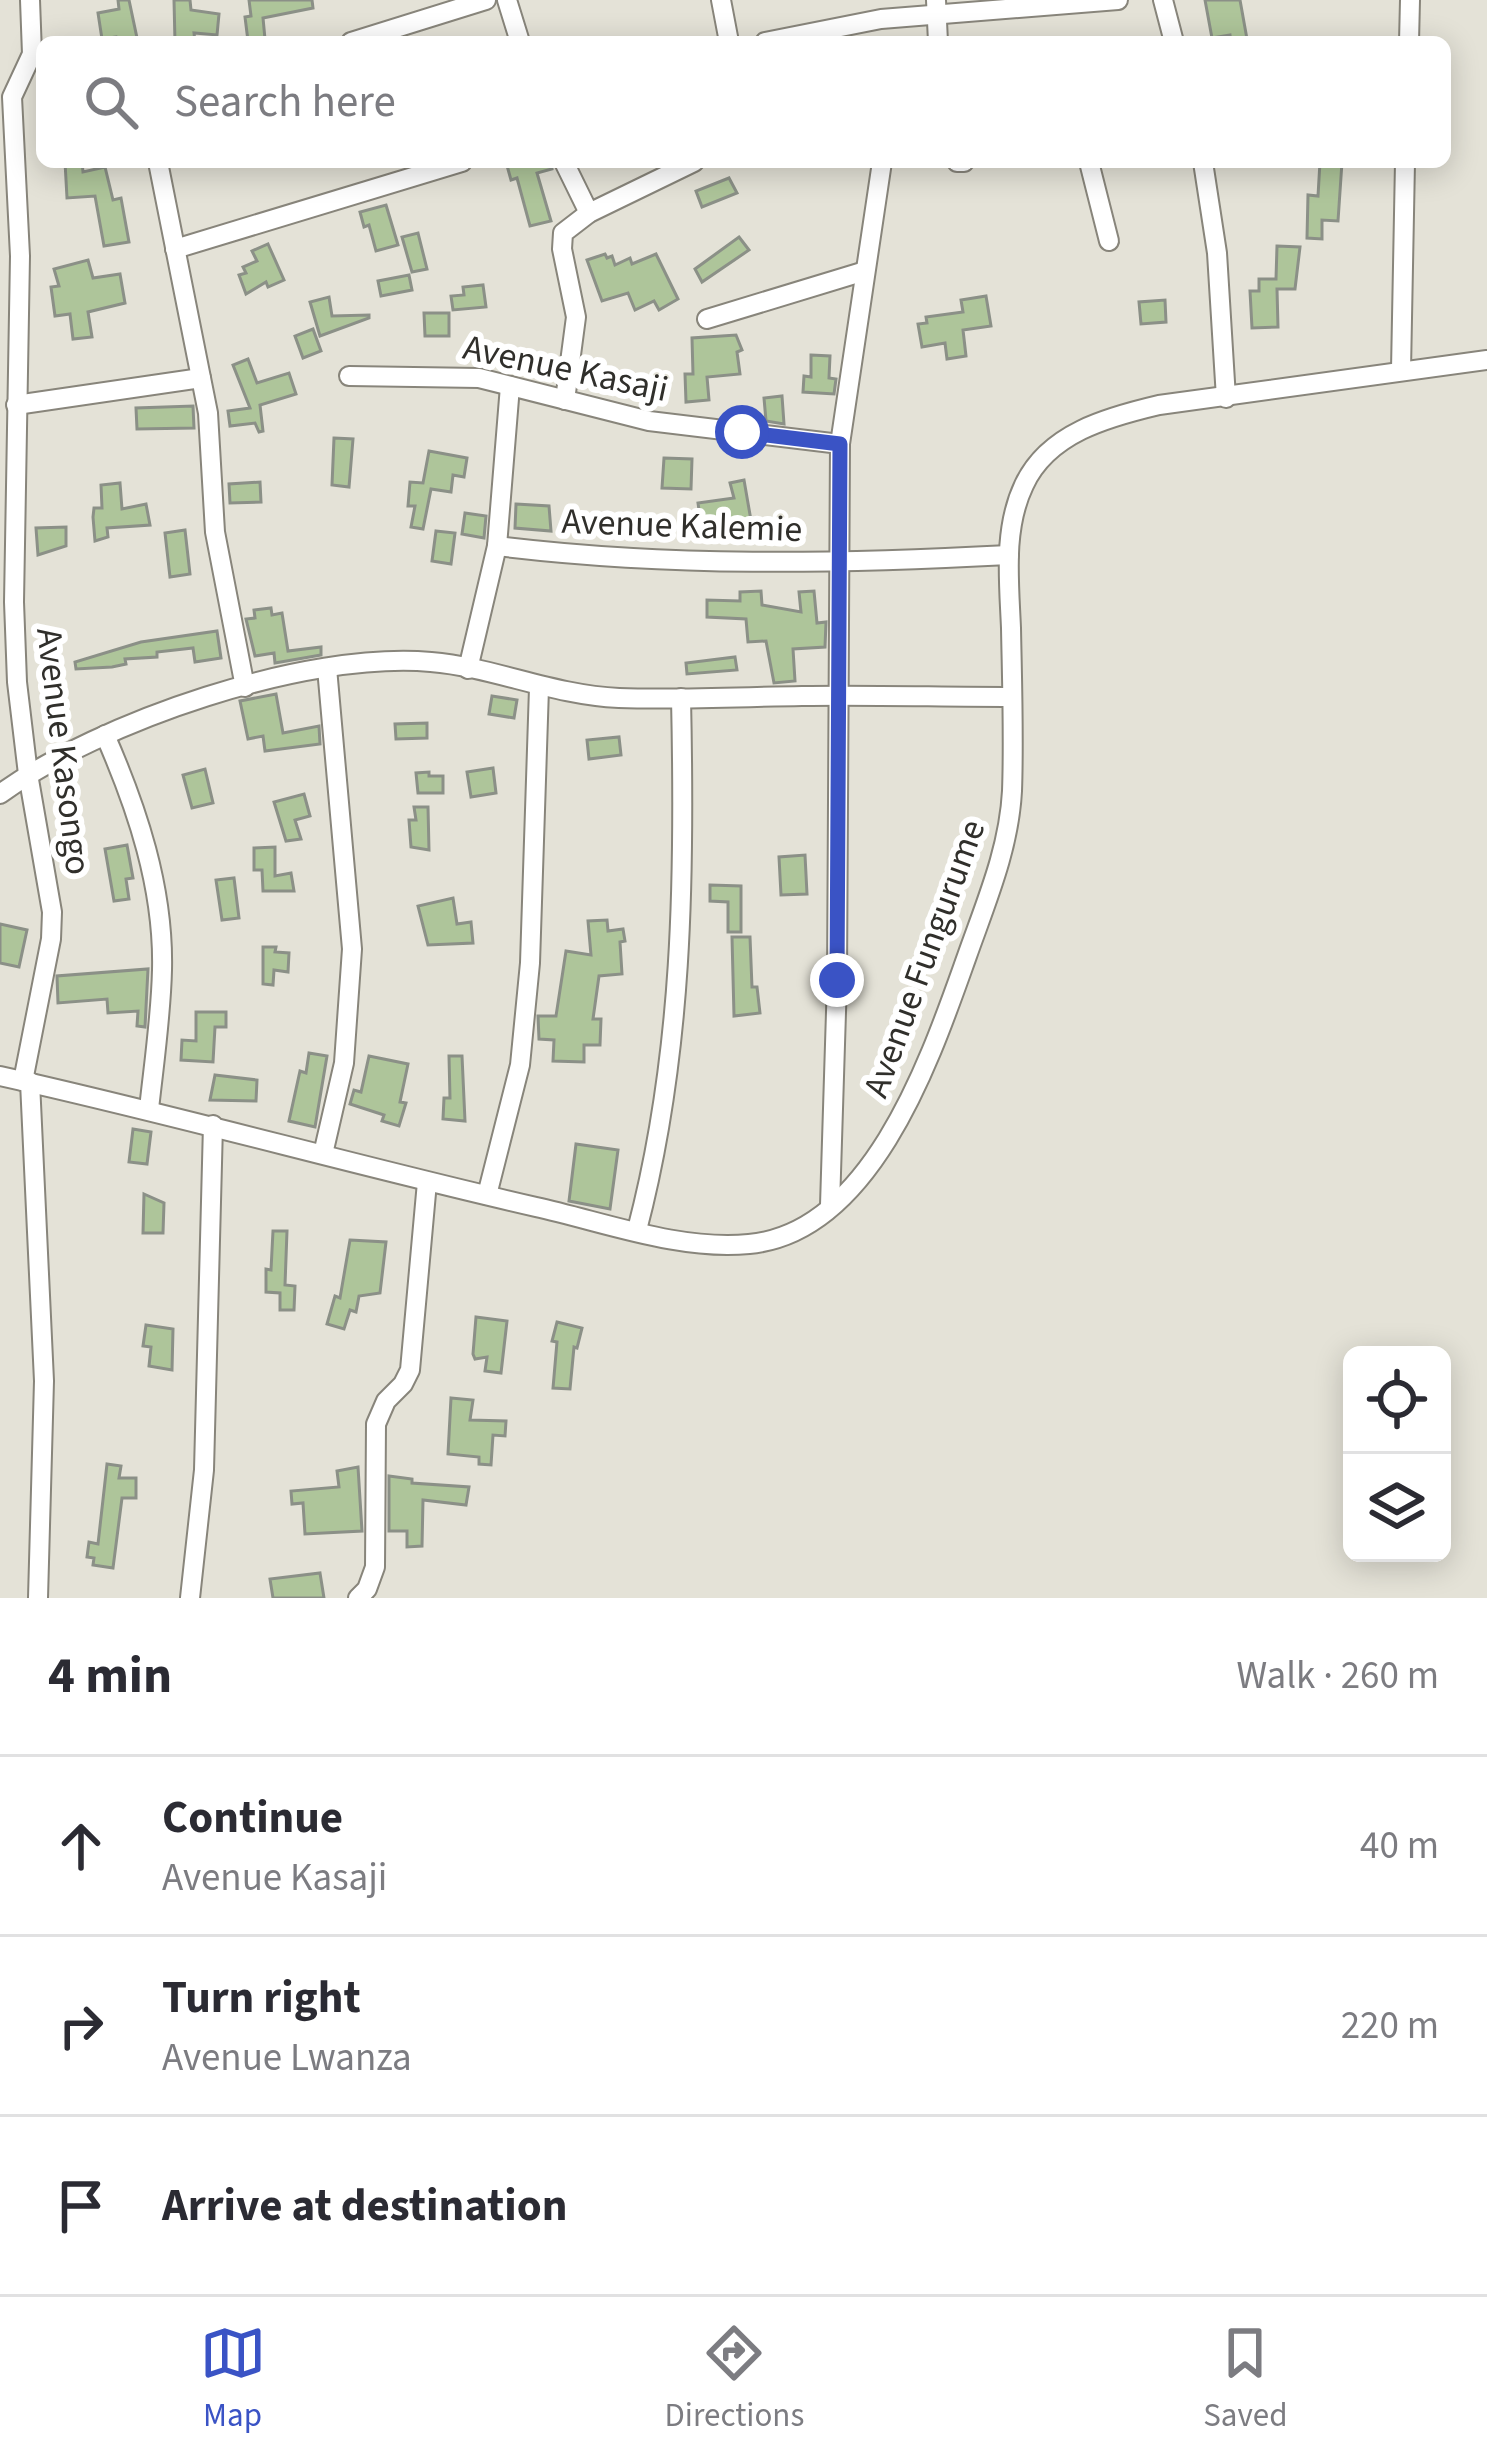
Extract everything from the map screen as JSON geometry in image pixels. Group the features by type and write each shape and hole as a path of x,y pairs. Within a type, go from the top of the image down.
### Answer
{"street":[{"name":"Avenue Kasongo","path":"30,0 32,53 12,97 20,218 15,649 28,774 52,912 26,1082 44,1381 38,1598"},
{"path":"370,36 485,0"},
{"path":"507,0 518,36"},
{"path":"721,0 728,36"},
{"path":"793,36 937,8 1118,0"},
{"path":"1163,0 1172,36"},
{"path":"1409,36 1410,0"},
{"path":"159,168 208,413 215,532 245,687"},
{"path":"175,249 442,168"},
{"path":"567,168 590,213"},
{"path":"565,400 576,317 561,240 568,225 682,168"},
{"path":"830,1205 840,444 881,168"},
{"path":"1091,168 1109,241"},
{"path":"1204,168 1217,253 1226,398"},
{"path":"1401,370 1405,168"},
{"path":"707,319 865,271"},
{"name":"Avenue Fungurume","path":"0,1076 149,1109 427,1182 708,1245 773,1241 809,1225 881,1152 906,1111 999,867 1009,826 1009,555 1015,509 1034,467 1052,448 1097,422 1159,405 1487,360"},
{"name":"Avenue Kasaji","path":"349,376 446,374 649,421 840,444"},
{"path":"16,405 201,378"},
{"path":"468,669 497,546 510,386"},
{"name":"Avenue Kalemie","path":"497,546 667,562 840,563 1009,555"},
{"path":"0,794 28,774 105,735 245,687 327,668 412,660 539,688 620,698 1012,697"},
{"path":"323,1154 344,1063 352,949 327,668"},
{"path":"487,1196 524,1031 539,688"},
{"path":"638,1230 660,1136 677,995 681,698"},
{"path":"105,735 142,834 160,921 160,1000 149,1109"},
{"path":"190,1598 204,1469 213,1125"},
{"path":"358,1598 368,1589 375,1567 379,1412 407,1377 412,1357 427,1182"}],"building":[{"path":"118,0 129,0 137,36 102,36 98,13 119,9"},
{"path":"174,0 190,0 191,10 219,14 217,35 175,36"},
{"path":"249,0 312,0 313,8 263,18 265,36 247,36 245,17 251,16"},
{"path":"1205,0 1240,0 1246,36 1212,36"},
{"path":"65,168 83,168 83,172 105,168 113,200 121,198 129,242 104,246 95,196 67,198"},
{"path":"508,168 552,168 537,173 551,221 530,226 517,178 511,180"},
{"path":"1320,168 1342,168 1338,221 1322,220 1322,239 1307,238 1308,195 1318,196"},
{"path":"729,178 737,193 702,207 696,191"},
{"path":"386,205 398,245 376,251 360,212"},
{"path":"418,233 427,269 412,272 402,237"},
{"path":"739,237 749,250 702,282 695,269"},
{"path":"268,244 284,280 268,287 266,282 246,294 239,275 246,273 243,267 257,261 252,251"},
{"path":"1277,246 1300,247 1295,289 1277,289 1278,327 1252,328 1250,291 1259,291 1259,279 1276,279"},
{"path":"656,254 678,299 659,310 654,301 635,310 628,293 602,301 587,260 612,256 615,265"},
{"path":"88,260 93,278 120,274 125,303 88,312 92,337 73,339 70,314 55,316 51,287 59,286 54,269"},
{"path":"409,275 412,290 381,296 378,281"},
{"path":"483,285 486,307 453,310 451,296 464,295 463,287"},
{"path":"986,296 991,326 963,330 966,356 947,359 945,343 922,347 918,324 927,323 926,317 963,312 961,300"},
{"path":"329,297 332,316 369,318 320,336 310,302"},
{"path":"1165,300 1166,322 1141,324 1139,302"},
{"path":"424,313 449,313 449,336 425,336"},
{"path":"313,329 321,351 303,358 295,336"},
{"path":"736,335 742,350 737,352 740,374 707,377 709,400 686,402 685,374 693,374 692,338"},
{"path":"811,355 830,356 834,394 803,392 804,376 811,377"},
{"path":"248,359 257,383 289,373 296,394 260,405 263,431 259,432 255,423 230,426 228,411 250,408 233,365"},
{"path":"782,396 784,424 766,421 764,398"},
{"path":"193,406 194,428 137,429 136,408"},
{"path":"334,438 353,439 349,487 332,485"},
{"path":"429,451 467,458 464,477 453,475 451,492 431,489 423,529 411,527 415,506 408,506 410,482 423,483"},
{"path":"664,458 692,459 691,489 662,488"},
{"path":"744,480 753,532 730,535 726,520 701,523 698,503 734,498 730,483"},
{"path":"260,482 261,502 230,503 229,484"},
{"path":"120,483 122,509 146,504 150,525 107,528 108,537 95,541 93,517 94,508 102,508 101,485"},
{"path":"516,504 549,506 551,531 515,528"},
{"path":"465,513 486,516 484,538 462,534"},
{"path":"66,527 66,546 38,555 36,528"},
{"path":"185,530 190,574 170,577 165,533"},
{"path":"436,531 455,533 451,564 432,561"},
{"path":"761,591 762,605 801,612 799,592 814,591 817,623 826,622 825,647 793,649 795,681 774,683 766,641 748,642 746,619 707,617 707,600 740,601 740,592"},
{"path":"271,608 272,615 282,613 288,651 321,647 321,655 275,663 274,653 255,656 246,619 255,618 254,610"},
{"path":"217,631 221,658 195,662 193,648 125,659 126,664 112,667 76,669 75,662 141,642"},
{"path":"735,657 737,670 687,674 686,663"},
{"path":"276,694 283,733 319,726 320,744 265,751 263,736 248,739 240,701"},
{"path":"492,696 517,700 514,718 489,714"},
{"path":"427,723 427,738 396,739 395,724"},
{"path":"619,737 621,755 589,759 587,740"},
{"path":"493,768 496,793 471,797 467,772"},
{"path":"205,769 213,803 192,808 183,775"},
{"path":"429,772 429,776 443,776 443,793 418,793 416,773"},
{"path":"304,794 310,816 295,820 301,839 286,841 274,802"},
{"path":"414,807 428,807 429,850 411,847 409,820 416,820"},
{"path":"127,845 133,878 126,879 129,899 114,901 105,849"},
{"path":"275,847 275,876 291,873 294,891 263,891 262,870 254,870 254,848"},
{"path":"805,855 807,894 781,895 779,857"},
{"path":"234,878 239,918 222,920 216,880"},
{"path":"710,885 741,886 741,932 728,932 728,902 710,901"},
{"path":"453,898 457,924 471,922 473,943 428,945 418,906"},
{"path":"607,920 608,931 623,929 625,941 620,942 622,974 599,976 593,1019 601,1019 600,1045 584,1045 584,1062 553,1061 554,1040 539,1039 538,1016 556,1016 566,951 591,955 588,921"},
{"path":"0,924 27,930 19,967 0,963"},
{"path":"732,937 750,937 752,987 757,987 760,1013 734,1016"},
{"path":"263,947 289,953 288,972 274,970 273,985 263,984"},
{"path":"148,969 145,1027 137,1026 138,1011 108,1013 107,999 58,1003 57,976"},
{"path":"196,1012 226,1012 226,1027 215,1027 213,1062 181,1060 182,1040 196,1041"},
{"path":"309,1053 327,1056 315,1127 289,1121"},
{"path":"369,1056 408,1064 400,1102 406,1103 399,1126 382,1121 384,1115 350,1104 354,1090 361,1092"},
{"path":"449,1056 462,1056 465,1121 443,1119 444,1098 450,1098"},
{"path":"215,1075 257,1080 256,1101 210,1100"},
{"path":"133,1129 151,1132 147,1164 129,1162"},
{"path":"576,1144 618,1150 610,1209 569,1201"},
{"path":"144,1194 164,1203 163,1233 143,1233"},
{"path":"273,1231 287,1231 285,1285 295,1286 294,1310 280,1310 280,1293 266,1292"},
{"path":"350,1240 386,1242 380,1293 359,1296 356,1312 350,1310 344,1329 327,1324 335,1296 340,1298"},
{"path":"476,1317 507,1321 501,1373 485,1371 487,1357 475,1359"},
{"path":"557,1322 582,1328 574,1347 570,1389 553,1388 557,1342 552,1341"},
{"path":"146,1325 173,1329 172,1370 149,1366 151,1347 143,1346"},
{"path":"451,1398 473,1400 470,1420 506,1421 505,1436 493,1435 491,1465 479,1464 479,1457 448,1454"},
{"path":"107,1464 121,1466 119,1478 136,1478 136,1498 122,1498 113,1568 93,1565 94,1558 87,1557 89,1542 98,1544"},
{"path":"358,1467 362,1531 305,1534 303,1503 292,1504 291,1491 339,1487 337,1471"},
{"path":"389,1476 412,1479 412,1483 469,1487 466,1505 423,1500 422,1546 407,1547 407,1531 389,1531"},
{"path":"320,1573 324,1598 273,1598 270,1579"}],"route":[{"path":"742,432 840,444 837,980"}]}
